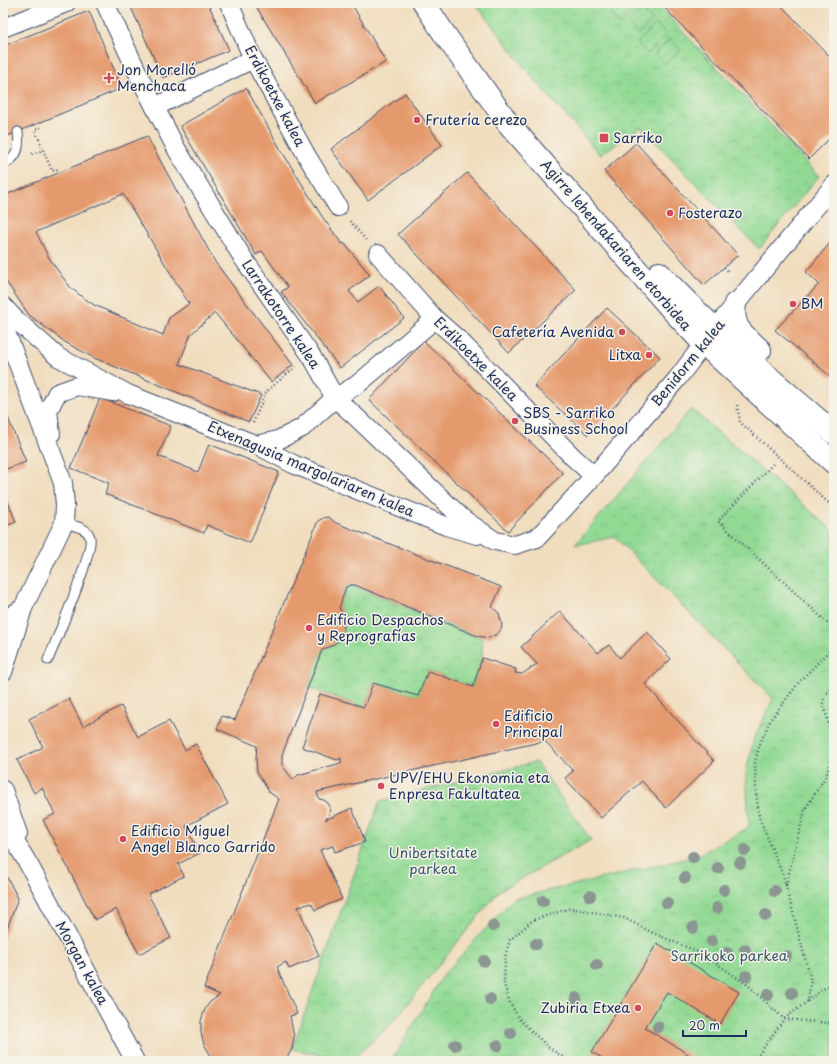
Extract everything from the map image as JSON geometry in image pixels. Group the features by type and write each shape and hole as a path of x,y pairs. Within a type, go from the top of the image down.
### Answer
{"main road":[{"name":"Agirre lehendakariaren etorbidea","path":"424,3 445,36 508,123 674,312 792,397 834,433"},
{"name":"Agirre lehendakariaren etorbidea","path":"438,3 506,101 587,194 684,300 709,336 834,463"},
{"path":"735,304 735,322 741,333 788,377 792,397"}],"street":[{"path":"3,28 66,3"},
{"name":"Larrakotorre kalea","path":"105,3 177,150 243,258 312,356 336,398 463,519 495,541 515,545 537,538"},
{"name":"Erdikoetxe kalea","path":"229,3 253,59 308,158 344,213"},
{"path":"155,107 253,59"},
{"name":"Benidorm kalea","path":"537,538 594,476 677,379 709,336 834,185"},
{"name":"Erdikoetxe kalea","path":"378,254 435,319 460,341 573,457 594,476"},
{"name":"Etxenagusia margolariaren kalea","path":"3,306 15,319 58,357 128,394 257,445 293,464 446,526 495,541"},
{"path":"257,445 278,440 302,428 336,398 358,384 435,319"},
{"name":"Etxenagusia margolariaren kalea","path":"3,324 63,484 65,505 64,523 23,608 3,672"},
{"name":"Etxenagusia margolariaren kalea","path":"53,456 48,411 58,393 77,386 128,394"},
{"path":"3,621 23,608"},
{"path":"3,790 29,865"},
{"path":"3,821 29,865"},
{"name":"Morgan kalea","path":"29,865 135,1061"}],"lane":[{"path":"3,164 10,161 16,154 19,146 18,132"},
{"path":"48,660 85,565 90,545 90,536 83,528 64,523"}],"path":[{"path":"41,127 35,130 52,170 58,169"},
{"path":"344,213 362,234"},
{"path":"724,267 729,272"},
{"path":"253,423 266,392 300,363"},
{"path":"772,464 718,521 834,629"},
{"path":"808,1002 811,981 786,885 759,817 755,761 761,741 771,719 800,682 834,646"},
{"path":"786,885 805,810 826,776 832,758 833,739 823,703 825,695 834,688"},
{"path":"829,724 834,725"},
{"path":"569,1061 548,1047 520,1020 510,1003 504,984 504,957 510,940 532,920 571,908 624,918 653,933 703,954 749,986 784,1019 829,1023 834,1025"},
{"path":"754,1061 784,1019 823,989 834,983"}],"green space":[{"path":"475,3 656,3 819,176 759,249 641,127 600,155 528,72"},
{"path":"622,3 628,3 635,11 620,25 610,14"},
{"path":"643,10 653,21 638,35 628,24"},
{"path":"656,24 667,35 648,54 637,43"},
{"path":"670,39 681,50 665,64 655,53"},
{"name":"Sarrikoko parkea","path":"691,409 834,531 834,1061 391,1061 444,974 513,899 697,856 749,827 746,772 754,738 773,699 615,537 575,545"},
{"path":"351,585 482,638 482,658 473,687 428,671 418,696 373,683 364,707 307,687 322,650 334,644 342,634 344,621 339,608 346,587"},
{"name":"Unibertsitate parkea","path":"536,762 591,840 499,891 391,1024 351,1061 292,1049 380,801"}],"building":[{"path":"129,3 208,3 229,50 163,78"},
{"path":"254,3 351,3 386,62 315,103"},
{"path":"660,3 779,3 834,61 834,134 809,159"},
{"path":"89,11 122,88 3,138 3,46"},
{"path":"246,88 281,150 323,218 342,244 344,243 370,275 349,291 358,302 379,286 404,318 340,368 281,292 288,287 262,251 256,255 180,126"},
{"path":"405,93 442,145 368,200 331,149"},
{"path":"147,136 215,262 293,365 271,382 215,313 191,334 179,364 261,395 249,422 94,358 65,342 29,315 3,277 3,196","holes":["123,194 189,304 169,318 163,335 94,305 71,288 49,258 36,232"]},
{"name":"Fosterazo","path":"636,143 738,255 704,285 604,171"},
{"path":"467,173 576,290 509,353 398,234"},
{"path":"834,238 834,374 831,377 775,330 819,284 806,272"},
{"path":"607,308 660,357 588,435 534,386"},
{"path":"424,341 563,473 508,531 369,400"},
{"path":"100,398 171,426 158,456 198,472 209,444 279,472 250,543 207,525 204,533 105,494 109,483 71,468"},
{"path":"3,406 26,462 3,470"},
{"path":"3,489 16,522 3,527"},
{"path":"328,517 336,523 501,587 492,607 499,613 502,625 501,630 497,634 489,638 477,636 355,585 346,587 339,608 343,614 343,632 340,639 333,645 322,650 282,755 282,765 293,780 298,775 341,763 341,758 337,760 302,747 320,694 364,707 373,683 418,696 428,671 473,687 482,658 516,669 515,673 522,674 537,664 521,647 560,611 598,653 609,645 620,658 647,632 671,659 645,684 714,761 666,808 642,781 601,818 565,778 573,771 545,741 317,792 319,799 324,800 330,807 329,815 325,820 352,808 365,842 335,852 333,846 320,850 342,899 315,910 311,903 298,907 319,956 289,969 286,962 277,967 297,1014 290,1016 294,1037 292,1049 285,1061 214,1061 204,1044 201,1033 201,1021 205,1009 210,1002 220,995 204,988 279,799 269,792 257,772 257,746 217,729 222,716 235,720 318,521"},
{"name":"Edificio Miguel Angel Blanco Garrido","path":"69,699 83,726 121,706 138,737 169,721 185,750 196,744 228,804 186,826 200,853 178,864 184,876 148,894 171,938 139,954 116,909 95,920 43,820 55,814 42,788 34,793 17,760 43,747 29,719"},
{"path":"3,870 18,898 3,940"},
{"name":"Zubiria Etxea","path":"657,943 739,992 720,1024 667,992 645,1028 700,1061 607,1061 592,1052"}],"place":[{"name":"Jon Morelló Menchaca","path":"109,78"},
{"name":"Frutería cerezo","path":"417,120"},
{"name":"Sarriko","path":"604,138"},
{"name":"Fosterazo","path":"670,213"},
{"name":"BM","path":"793,304"},
{"name":"Cafetería Avenida","path":"622,332"},
{"name":"Litxa","path":"649,355"},
{"name":"SBS - Sarriko Business School","path":"515,421"},
{"name":"Edificio Despachos y Reprografías","path":"309,628"},
{"name":"Edificio Principal","path":"496,724"},
{"name":"UPV/EHU Ekonomia eta Enpresa Fakultatea","path":"381,786"},
{"name":"Edificio Miguel Angel Blanco Garrido","path":"123,839"},
{"name":"Zubiria Etxea","path":"638,1008"}]}
